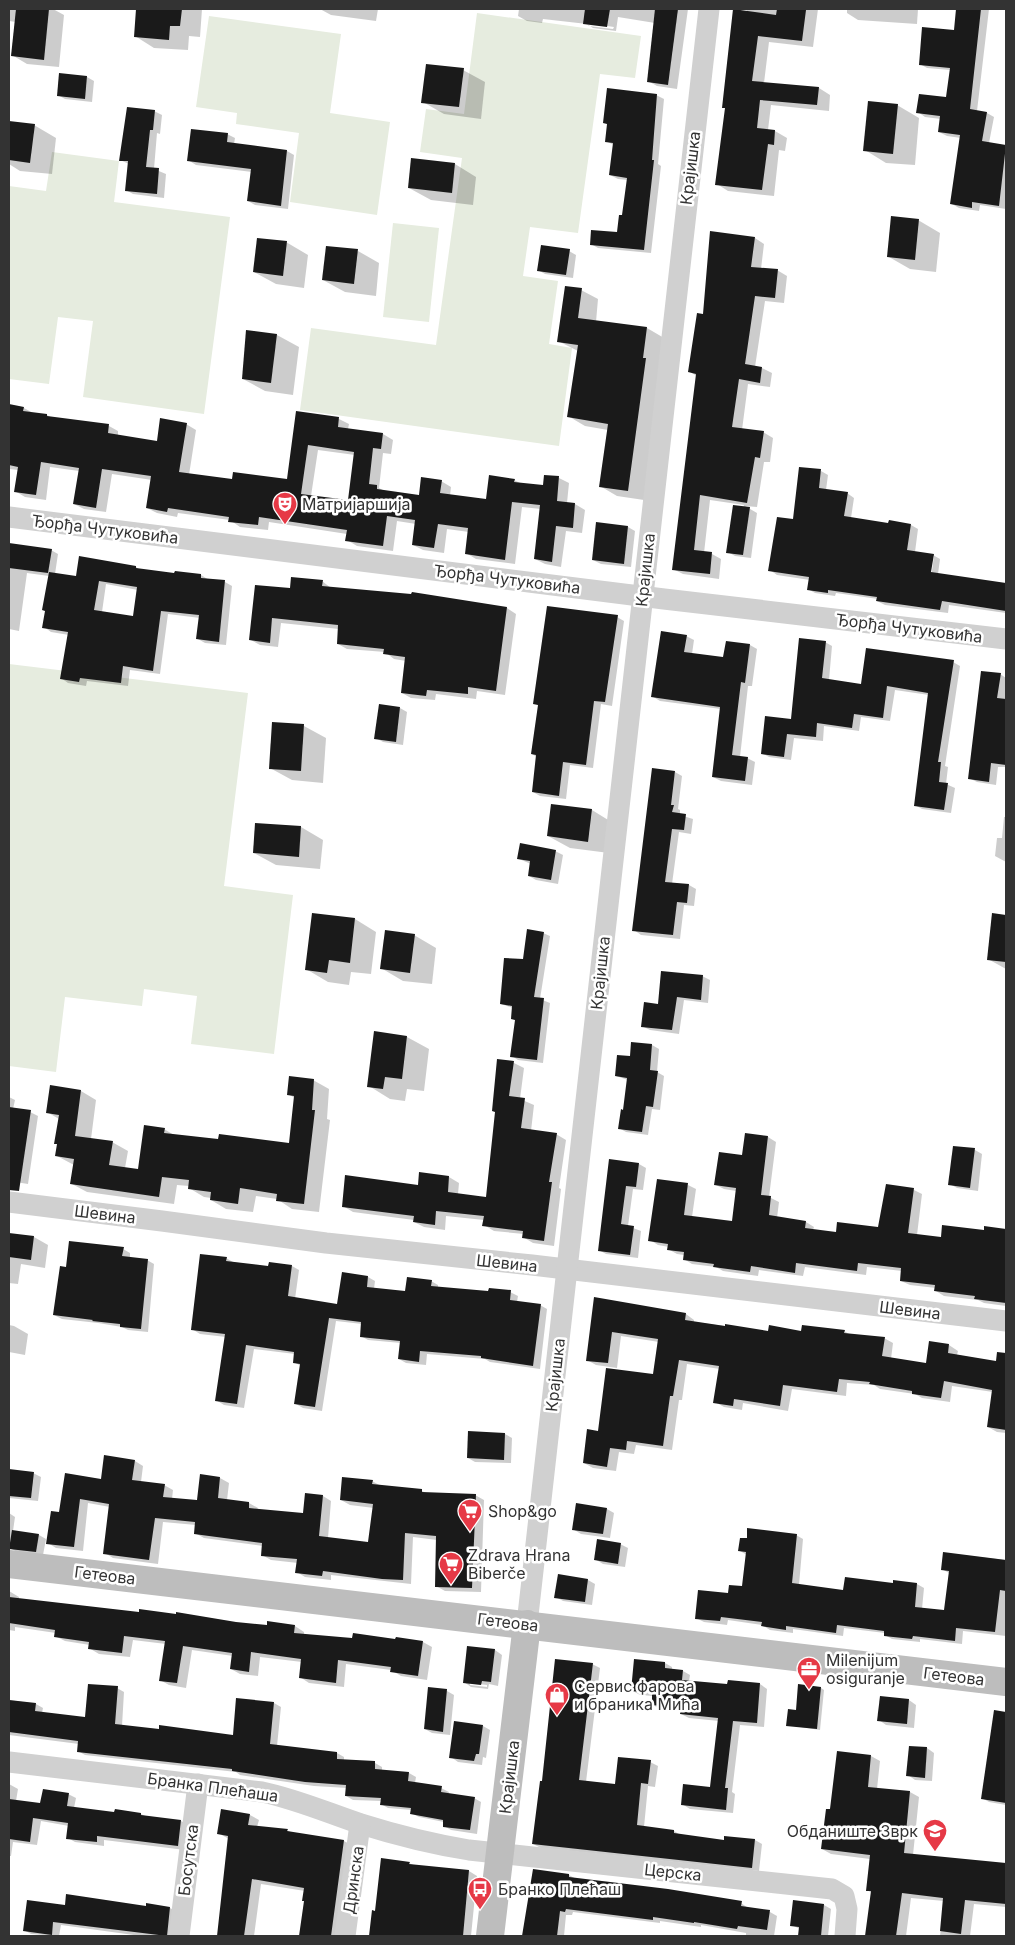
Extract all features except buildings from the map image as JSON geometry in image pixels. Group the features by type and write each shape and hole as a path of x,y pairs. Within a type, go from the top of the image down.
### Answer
{"main road":[{"name":"Гетеова","path":"9,1564 1006,1682"},
{"name":"Крајишка","path":"490,1936 527,1624"}],"street":[{"name":"Крајишка","path":"527,1624 709,9"},
{"name":"Ђорђа Чутуковића","path":"9,517 642,596 1006,639"},
{"name":"Шевина","path":"9,1202 162,1220 326,1243 1006,1321"},
{"name":"Бранка Плећаша","path":"9,1762 245,1789 283,1796 360,1824 435,1844 500,1853"},
{"name":"Босутска","path":"179,1936 198,1784"},
{"name":"Дринска","path":"345,1936 360,1824"},
{"name":"Церска","path":"500,1853 832,1889 844,1896 847,1909 845,1936"}],"shaded area":[{"path":"477,13 641,36 635,78 600,74 578,233 530,227 523,276 558,281 549,344 572,348 559,446 300,410 311,328 436,345 462,158 420,152 426,109 464,114"},
{"path":"209,16 341,34 330,113 390,122 377,215 290,202 299,133 236,124 237,113 196,107"},
{"path":"52,152 119,161 114,202 230,217 204,414 83,397 93,321 58,317 49,384 9,379 9,186 46,191"},
{"path":"393,223 439,228 429,322 383,317"},
{"path":"9,664 248,693 224,886 293,895 274,1054 191,1044 197,996 144,989 142,1006 65,997 56,1072 9,1066"}],"place":[{"name":"Матријаршија","path":"285,525"},
{"name":"Shop&go","path":"470,1532"},
{"name":"Zdrava Hrana Biberče","path":"451,1585"},
{"name":"Milenijum osiguranje","path":"809,1690"},
{"name":"Сервис фарова и браника Мића","path":"557,1716"},
{"name":"Обданиште Зврк","path":"935,1852"},
{"name":"Бранко Плећаш","path":"480,1910"}]}
